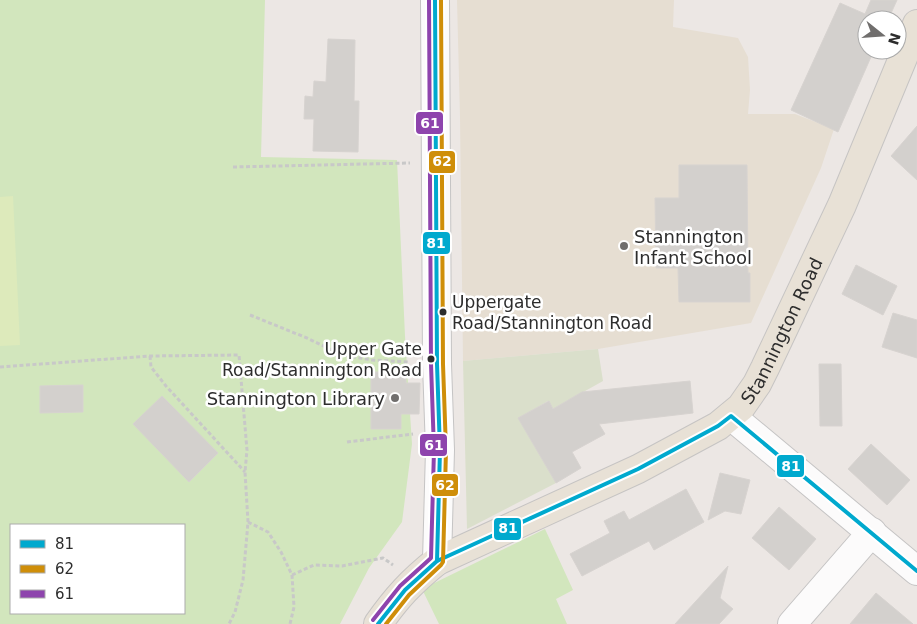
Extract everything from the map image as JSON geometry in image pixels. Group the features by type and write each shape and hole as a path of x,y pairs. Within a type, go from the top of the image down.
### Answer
{"main road":[{"name":"Stannington Road","path":"378,624 412,581 437,562 638,469 718,426 740,407 751,393 765,368 842,205 917,24"}],"street":[{"path":"435,0 437,364 440,450 437,562"},
{"path":"731,416 917,571"},
{"path":"792,624 872,532"}],"path":[{"path":"233,167 436,162"},
{"path":"250,314 342,355 372,360 437,364"},
{"path":"0,367 150,356 239,355 247,450 248,522 243,580 229,624"},
{"path":"150,356 151,368 246,472"},
{"path":"346,442 438,431"},
{"path":"248,522 268,532 281,552 292,576 294,607 290,624"},
{"path":"292,576 314,565 342,566 383,558 412,581"}],"shaded area":[{"name":"Stannington Infant School","path":"457,0 674,0 673,27 738,38 748,57 750,90 748,114 795,114 834,129 821,168 751,323 598,349 463,361"}],"green space":[{"path":"0,0 265,0 261,157 397,160 412,444 402,522 369,568 340,624 0,624"},
{"path":"13,196 20,345 0,346 0,197"},
{"path":"598,349 603,381 553,409 548,401 519,418 556,483 467,529 463,361"},
{"path":"545,529 573,590 556,599 567,624 439,624 422,589"}],"building":[{"path":"871,0 897,0 892,10 867,10"},
{"path":"840,3 857,10 857,60 870,60 838,132 791,110"},
{"path":"328,39 355,40 354,101 359,101 358,152 313,151 314,119 304,119 305,96 313,97 314,81 326,82"},
{"path":"917,126 917,180 891,156"},
{"path":"679,165 747,165 750,302 679,302 678,268 656,268 655,198 679,198"},
{"path":"856,265 897,286 883,315 842,294"},
{"path":"893,313 917,320 917,358 882,347"},
{"path":"819,364 841,364 842,426 820,426"},
{"name":"Stannington Library","path":"371,372 406,372 406,383 420,383 419,414 401,414 401,429 371,429"},
{"path":"690,381 693,413 599,424 605,434 572,452 581,468 556,483 518,418 549,401 553,409 582,392"},
{"path":"83,385 83,412 40,413 40,386"},
{"path":"162,396 218,453 189,482 133,424"},
{"path":"871,444 910,480 887,505 848,469"},
{"path":"720,473 750,480 741,514 725,511 708,520"},
{"path":"686,489 704,522 654,550 649,541 582,576 570,554 610,533 604,521 624,511 629,520"},
{"path":"779,507 816,539 789,570 752,538"},
{"path":"728,566 720,598 733,609 719,624 675,624"},
{"path":"876,593 913,624 850,624"}],"transit line":[{"name":"61","path":"373,620 400,586 431,558 434,450 431,364 429,0"},
{"name":"81","path":"435,0 437,364 440,450 437,561"},
{"name":"62","path":"386,624 409,595 443,562 446,450 443,364 441,0"},
{"name":"81","path":"378,624 405,590 437,561 638,469 718,426 731,416 917,571"}],"place":[{"name":"Stannington Infant School","path":"624,246"},
{"name":"Uppergate Road/Stannington Road","path":"443,312"},
{"name":"Upper Gate Road/Stannington Road","path":"431,359"},
{"name":"Stannington Library","path":"395,398"}]}
